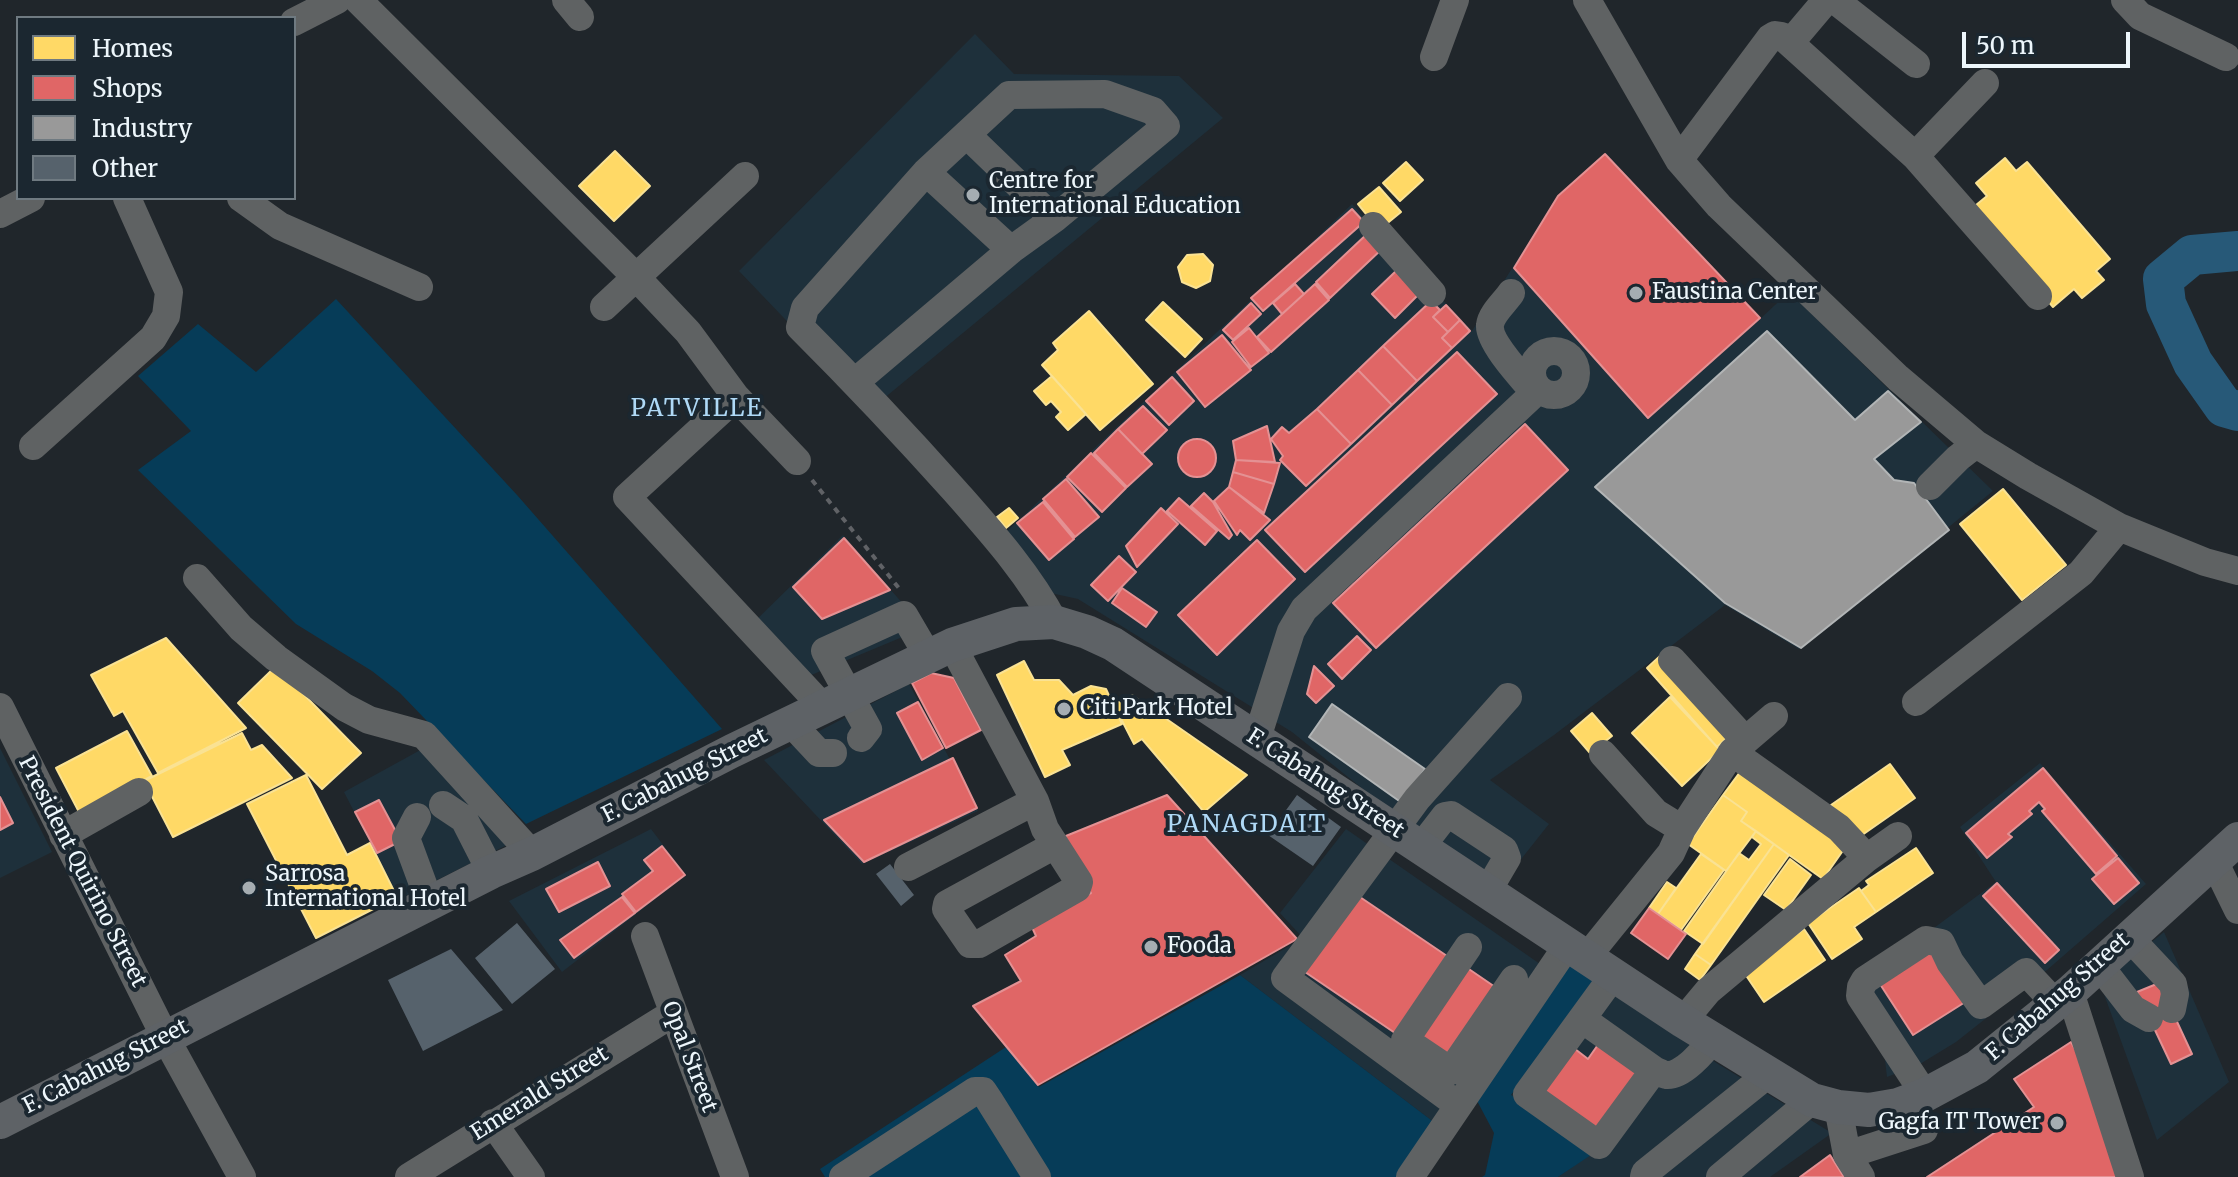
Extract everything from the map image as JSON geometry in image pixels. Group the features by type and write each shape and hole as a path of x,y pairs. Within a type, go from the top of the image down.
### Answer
{"main road":[{"name":"F. Cabahug Street","path":"0,1122 791,723 940,651 1016,624 1054,622 1113,644 1588,960 1767,1075 1825,1104 1869,1110 1917,1098 1977,1067 2063,998 2226,850"}],"street":[{"path":"296,21 337,0"},
{"path":"358,0 635,276 688,332 736,397 797,461"},
{"path":"1434,57 1455,0"},
{"path":"1587,0 1679,160 1719,206 1898,378 1976,444 2028,476 2119,527 2205,562 2238,571"},
{"path":"2125,0 2140,16 2226,57"},
{"path":"1790,43 1823,4 1836,1 1916,64"},
{"path":"1679,160 1770,38 1782,36 1915,156 2038,296"},
{"path":"1915,156 1985,83"},
{"path":"855,382 1011,250 1054,219 1166,126 1153,111 1105,94 1009,95 926,172 805,308 800,327 855,382 979,518 1039,593 1054,622"},
{"path":"967,135 1054,219"},
{"path":"926,172 1011,250"},
{"path":"604,307 745,176"},
{"path":"1,210 26,200"},
{"path":"33,446 153,338 166,316 169,292 128,200"},
{"path":"244,200 280,226 419,287"},
{"path":"1373,226 1432,293"},
{"path":"1257,738 1291,631 1304,609 1537,391 1501,350 1491,332 1492,319 1511,293"},
{"path":"736,397 627,497 868,729 861,738"},
{"path":"1930,486 1976,444"},
{"path":"1916,702 2081,573 2119,527"},
{"path":"197,578 253,638 344,707 369,720 424,735 532,854"},
{"path":"836,701 825,651 904,615 940,651 1035,801 1045,829 1055,845"},
{"path":"1672,660 1738,746 1839,828 1867,858"},
{"path":"1458,1105 1285,978 1408,838 1417,799 1508,697"},
{"name":"President Quirino Street","path":"0,707 165,1037 242,1177"},
{"path":"1410,1177 1458,1105 1588,960 1671,853 1682,829 1738,746 1774,716"},
{"path":"791,723 819,753 833,753"},
{"path":"1603,754 1656,813 1682,829"},
{"path":"63,835 139,792"},
{"path":"908,867 1035,801"},
{"path":"443,805 464,819 491,872"},
{"path":"417,817 406,838 430,903"},
{"path":"1683,1021 1708,991 1867,858 1898,836"},
{"path":"2226,850 2238,910"},
{"name":"Opal Street","path":"645,936 735,1177"},
{"path":"2099,965 2133,1009 2161,1014 2175,994 2173,984 2128,936"},
{"path":"1720,1177 1825,1104 1854,1166 1924,1130 1917,1098 1860,996 1865,980 1926,940 1941,943 1950,962 1981,1005 2026,972 2063,998 2130,1177"},
{"path":"1468,947 1405,1040 1451,1071 1514,979"},
{"path":"1588,960 1582,1019 1527,1094 1599,1145 1654,1070"},
{"name":"Emerald Street","path":"409,1177 672,1014"},
{"path":"1582,1019 1665,1076 1676,1074 1702,1054 1712,1040"},
{"path":"1644,1177 1645,1173 1767,1075"},
{"path":"843,1177 975,1091 983,1091 1037,1177"},
{"path":"493,1123 531,1177"}],"path":[{"path":"797,461 904,595"}],"shaded area":[{"name":"Centre for International Education","path":"975,34 1014,74 1179,76 1223,118 871,409 739,271"},
{"path":"1606,153 1760,319 1789,292 1993,491 1799,649 1725,605 1490,780 1549,824 1499,887 1404,822 1292,732 1078,599 1046,592 1002,536 1352,204 1472,331 1557,198"},
{"path":"336,299 517,495 722,729 526,824 400,693 372,671 296,624 138,470 191,431 138,376 198,324 256,372"},
{"path":"843,535 924,628 804,678 750,626"},
{"path":"909,684 978,811 862,864 764,760"},
{"path":"0,748 52,852 0,878"},
{"path":"424,748 511,843 399,899 344,792"},
{"path":"2040,763 2146,884 2047,970 1956,1042 1920,1064 1887,1077 1881,1026 1857,985 1996,882 1960,827"},
{"path":"651,829 686,875 562,972 509,901"},
{"path":"1346,829 1540,964 1435,1123 1240,975 1303,938 1280,913"},
{"path":"2164,932 2229,1082 2157,1140 2100,983"},
{"path":"1567,962 1597,983 1511,1095 1594,1153 1558,1177 1482,1177 1494,1133 1474,1095"},
{"path":"1240,975 1435,1123 1397,1177 825,1177 820,1169 1006,1047 1039,1087"},
{"path":"1596,982 1718,1064 1832,1133 1770,1177 1558,1177 1593,1153 1511,1096"}],"building: Homes":[{"path":"615,151 650,186 614,221 579,186"},
{"path":"2005,158 2016,171 2027,162 2110,259 2096,271 2104,280 2082,298 2074,289 2053,307 1970,210 1987,196 1976,183"},
{"path":"1406,162 1423,180 1400,201 1383,183"},
{"path":"1379,187 1401,212 1379,230 1358,204"},
{"path":"1203,254 1213,265 1210,281 1196,288 1182,282 1178,267 1187,255"},
{"path":"1163,302 1202,339 1185,357 1146,320"},
{"path":"1089,311 1153,384 1100,430 1042,365 1058,350 1053,343"},
{"path":"1052,376 1086,414 1068,430 1056,417 1061,412 1051,401 1046,405 1034,391"},
{"path":"2003,489 2066,565 2022,600 1960,524"},
{"path":"1009,508 1018,518 1006,528 997,517"},
{"path":"166,638 246,728 158,773 123,711 114,716 91,675"},
{"path":"1660,656 1730,735 1717,747 1647,668"},
{"name":"Citi Park Hotel","path":"1024,661 1034,680 1059,680 1073,695 1091,686 1106,689 1122,724 1062,750 1070,765 1045,777 997,675"},
{"path":"276,666 361,753 322,789 238,703"},
{"path":"1132,695 1247,775 1204,812 1142,739 1134,744 1114,705"},
{"path":"1670,697 1720,750 1682,786 1632,733"},
{"path":"1592,713 1612,736 1590,753 1571,731"},
{"path":"127,731 152,776 80,814 56,768"},
{"path":"242,733 251,750 262,745 292,778 173,837 144,781"},
{"path":"1890,764 1915,798 1855,840 1831,805"},
{"path":"1740,772 1849,842 1823,879 1741,821 1747,812 1723,795"},
{"path":"306,775 347,855 370,843 397,897 316,938 247,804"},
{"path":"1723,795 1747,812 1741,821 1756,831 1726,871 1688,844"},
{"path":"1756,831 1774,844 1703,944 1684,931 1739,853 1749,860 1761,844 1752,837"},
{"path":"1774,844 1789,855 1711,965 1695,954"},
{"path":"1916,848 1933,873 1876,912 1861,891 1869,885 1866,881"},
{"path":"1701,854 1724,870 1681,930 1658,914"},
{"path":"1790,859 1811,875 1786,910 1764,895"},
{"path":"1667,882 1676,888 1658,914 1649,908"},
{"path":"1859,888 1876,912 1854,927 1862,939 1832,959 1808,923"},
{"path":"1804,929 1825,960 1764,1002 1743,971"},
{"path":"1695,954 1711,965 1700,980 1685,969"}],"building: Shops":[{"name":"Faustina Center","path":"1605,154 1760,318 1648,418 1514,268 1558,196"},
{"path":"1352,209 1364,222 1263,311 1251,298"},
{"path":"1368,233 1383,248 1330,298 1316,282"},
{"path":"1396,271 1419,294 1395,318 1372,294"},
{"path":"1295,284 1304,294 1282,314 1273,303"},
{"path":"1315,284 1329,300 1271,352 1257,337"},
{"path":"1431,301 1440,310 1433,317 1448,332 1442,338 1452,348 1417,381 1383,346"},
{"path":"1251,303 1261,314 1233,340 1223,330"},
{"path":"1446,305 1460,320 1448,332 1433,317"},
{"path":"1460,320 1470,331 1452,348 1442,338"},
{"path":"1249,328 1269,353 1251,367 1232,342"},
{"path":"1222,335 1251,370 1205,407 1177,372"},
{"path":"1383,346 1417,381 1392,405 1358,370"},
{"path":"1457,352 1497,394 1305,572 1265,530"},
{"path":"1358,370 1392,405 1351,444 1317,409"},
{"path":"1172,377 1194,401 1169,425 1146,401"},
{"path":"1143,406 1167,430 1142,454 1118,429"},
{"path":"1317,409 1351,444 1306,486 1280,460 1283,456 1271,439 1282,427 1289,433"},
{"path":"1525,424 1568,470 1376,648 1333,603"},
{"path":"1267,426 1275,462 1236,460 1233,441"},
{"path":"1118,429 1152,464 1127,487 1094,453"},
{"path":"1197,439 1210,445 1216,458 1210,471 1197,477 1184,471 1178,458 1184,445"},
{"path":"1091,453 1126,488 1102,512 1067,477"},
{"path":"1236,460 1280,463 1274,484 1233,472"},
{"path":"1233,472 1274,484 1264,513 1229,487"},
{"path":"1066,479 1099,517 1075,537 1043,499"},
{"path":"1229,487 1270,520 1250,540 1240,530 1237,535 1214,501"},
{"path":"1204,493 1213,502 1232,535 1229,539 1191,506"},
{"path":"1179,498 1217,531 1205,545 1167,511"},
{"path":"1043,502 1074,539 1049,560 1017,523"},
{"path":"1161,508 1178,524 1137,567 1126,546"},
{"path":"844,538 890,590 822,619 793,587"},
{"path":"1257,540 1295,579 1217,655 1178,615"},
{"path":"1119,556 1136,572 1108,601 1091,585"},
{"path":"1122,588 1157,612 1146,627 1112,603"},
{"path":"1357,636 1371,650 1342,679 1328,664"},
{"path":"1314,666 1334,686 1316,703 1307,694"},
{"path":"931,673 954,678 981,730 946,748 912,683"},
{"path":"918,702 943,748 922,760 897,713"},
{"path":"953,758 977,808 864,862 824,820"},
{"path":"2043,768 2117,856 2096,874 2042,811 2045,809 2039,802 2029,811 2032,814 2008,834 2012,837 1987,858 1966,833"},
{"name":"Fooda","path":"1167,795 1297,939 1038,1085 973,1006 1021,981 1005,955 1036,936 1031,925 1091,893 1056,840"},
{"path":"0,797 13,823 0,830"},
{"path":"379,800 401,841 377,853 355,812"},
{"path":"662,846 685,875 636,912 622,894 653,871 644,860"},
{"path":"2118,858 2139,883 2114,904 2092,879"},
{"path":"598,862 610,886 559,912 546,889"},
{"path":"1997,883 2059,950 2045,963 1983,896"},
{"path":"1357,895 1447,956 1395,1033 1305,972"},
{"path":"622,897 635,913 574,958 560,940"},
{"path":"1649,908 1686,934 1668,959 1631,933"},
{"path":"1935,945 1970,999 1913,1035 1878,981"},
{"path":"1463,965 1498,989 1451,1057 1416,1032"},
{"path":"2159,983 2192,1054 2171,1064 2137,992"},
{"path":"1602,1039 1647,1071 1602,1135 1543,1093 1575,1049 1588,1059"},
{"name":"Gagfa IT Tower","path":"2071,1042 2091,1077 2120,1177 1927,1177 2034,1107 2014,1079"},
{"path":"1830,1155 1844,1177 1800,1177"}],"building: Industry":[{"path":"1767,331 1855,420 1888,391 1921,422 1874,459 1894,480 1914,483 1949,530 1801,648 1725,603 1595,487"},
{"path":"1332,704 1425,769 1402,803 1309,737"}],"building: Other":[{"path":"1297,795 1341,827 1313,866 1268,835"},
{"path":"890,864 914,895 901,906 876,874"},
{"path":"517,923 555,969 512,1004 475,958"},
{"path":"451,949 503,1010 423,1051 388,980"}],"waterway":[{"path":"2238,251 2192,255 2163,279 2166,304 2193,363 2224,407 2238,411"}],"place":[{"name":"Centre for International Education","path":"973,195"},
{"name":"Faustina Center","path":"1636,293"},
{"name":"Citi Park Hotel","path":"1064,709"},
{"name":"Sarrosa International Hotel","path":"249,888"},
{"name":"Fooda","path":"1151,947"},
{"name":"Gagfa IT Tower","path":"2057,1123"}],"district":[{"name":"PATVILLE","path":"697,409"},
{"name":"PANAGDAIT","path":"1247,825"}]}
